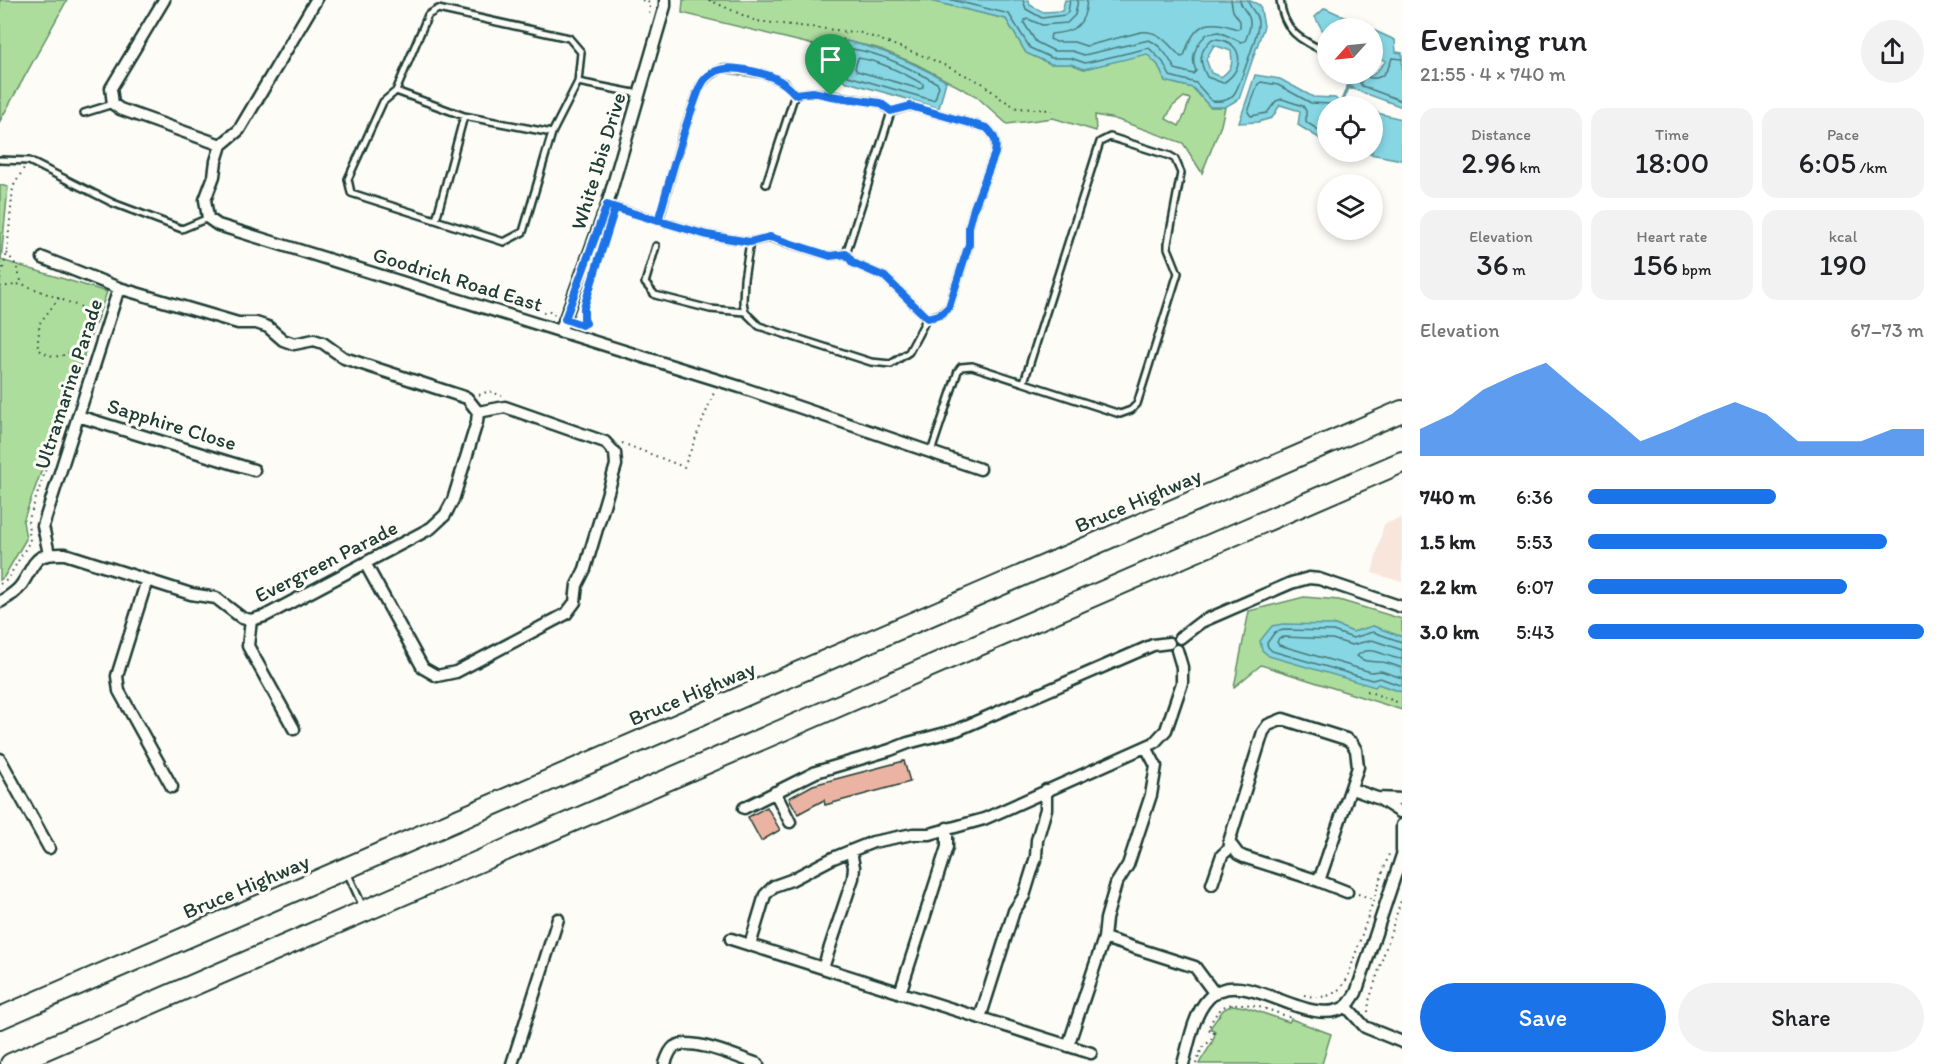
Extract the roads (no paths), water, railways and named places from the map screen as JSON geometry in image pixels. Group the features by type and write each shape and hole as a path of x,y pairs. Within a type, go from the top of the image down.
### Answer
{"highway":[{"name":"Bruce Highway","path":"0,1018 1402,411"},
{"path":"11,1064 1402,462"}],"street":[{"path":"164,0 111,88 113,104 120,109 221,145"},
{"path":"208,218 206,200 221,145 239,130 315,0"},
{"name":"White Ibis Drive","path":"560,332 607,205 665,0"},
{"name":"Goodrich Road East","path":"208,218 218,225 718,381 980,469"},
{"path":"43,258 119,288"},
{"name":"Ultramarine Parade","path":"49,554 43,526 119,288 238,323 256,323 268,327 283,340 294,344 314,340 323,343 344,358 467,398 478,412"},
{"path":"365,563 423,668 436,676 456,672 546,625 566,614 575,602 577,585 585,569 616,465 615,453 605,442 505,407 478,412"},
{"name":"Evergreen Parade","path":"49,554 65,554 191,594 216,598 242,618 250,620 265,616 431,528 445,515 453,500 478,412"},
{"name":"Sapphire Close","path":"78,416 254,470"},
{"path":"0,602 21,586 33,563 49,554"},
{"path":"750,945 765,896 771,888 780,883 791,880 833,858 882,840 913,834 926,835 984,819 1146,747 1159,739 1166,730 1182,683 1182,667 1173,646 1172,637 1180,638 1201,622 1291,583 1309,578 1325,581 1402,607"},
{"path":"147,580 117,676 119,691 172,787"},
{"path":"250,620 248,646 294,729"},
{"path":"744,808 827,767 957,730 1153,645 1173,646"},
{"path":"1318,881 1352,789 1358,759 1352,743 1346,739 1283,719 1268,725 1263,732 1230,836 1231,847 1244,857 1347,892"},
{"path":"1068,1046 1104,938 1106,919 1116,884 1128,865 1150,795 1156,766 1146,747"},
{"path":"0,759 49,848"},
{"path":"1352,789 1401,808"},
{"path":"980,1018 1014,911 1024,896 1036,857 1037,840 1046,809 1046,790"},
{"path":"775,792 790,822"},
{"path":"1183,1064 1201,1011 1209,998 1226,989 1242,988 1321,1011 1346,1006 1356,993 1387,904 1402,825"},
{"path":"900,993 947,848 948,828"},
{"path":"1212,884 1222,855 1231,847"},
{"path":"823,968 853,878 854,867 851,852"},
{"path":"512,1064 558,919"},
{"path":"1104,938 1195,967 1215,994"},
{"path":"731,939 1091,1053"},
{"path":"1346,1006 1365,1027 1402,1042"},
{"path":"665,1064 671,1050 682,1044 701,1046 758,1064"}],"lane":[{"path":"1280,0 1286,22 1299,39 1317,48"},
{"path":"438,9 569,38 581,52 578,82 552,133 523,232 504,242 351,193 348,179 383,102 396,91 428,15 438,9"},
{"path":"658,221 682,135 700,86 708,77 723,68 764,74 785,83 795,94"},
{"path":"578,82 639,94"},
{"path":"396,91 464,116 552,133"},
{"path":"795,94 813,92 880,103 891,111"},
{"path":"766,184 795,94"},
{"path":"84,113 113,104"},
{"path":"750,242 743,302 745,312 759,326 871,362 891,364 909,352 927,318 940,315 949,307 969,244 969,227 974,208 997,144 987,128 910,106 891,111"},
{"path":"846,254 891,111"},
{"path":"436,220 464,116"},
{"path":"931,452 961,367 972,366 1120,414 1131,410 1137,404 1178,273 1168,248 1181,173 1175,159 1110,137 1100,142 1024,382"},
{"path":"0,160 29,160 113,203 182,229 208,218"},
{"path":"607,205 707,235 750,242 770,237 830,256 846,254"},
{"path":"656,246 645,283 655,295 710,309 745,312"},
{"path":"846,254 853,263 885,277 927,318"},
{"path":"346,869 364,911"}],"water":[{"path":"926,0 1029,0 1030,5 1043,12 1062,11 1065,0 1248,0 1260,5 1264,26 1239,99 1225,107 1210,107 1193,88 1165,81 1158,65 1147,54 1084,69 1071,64 1051,64 1026,53 1006,19","holes":["1214,45 1231,51 1230,69 1221,77 1211,73 1206,59"]},
{"path":"1325,8 1347,18 1317,18 1317,21 1315,17"},
{"path":"1383,35 1395,40 1396,52 1402,53 1402,107 1383,100 1383,96 1372,96 1348,87 1351,84 1383,84 1383,64 1386,61 1383,60"},
{"path":"846,41 898,57 946,81 939,108 844,81 840,74"},
{"path":"1255,75 1280,79 1317,97 1317,137 1298,125 1300,111 1280,105 1272,118 1258,122 1239,123"},
{"path":"1383,114 1402,119 1402,160 1383,156"},
{"path":"1283,624 1335,625 1353,632 1373,626 1402,637 1402,692 1378,684 1375,687 1269,656 1262,650 1260,641 1272,626"}],"waterway":[{"path":"1344,96 1348,87 1352,88"}]}
